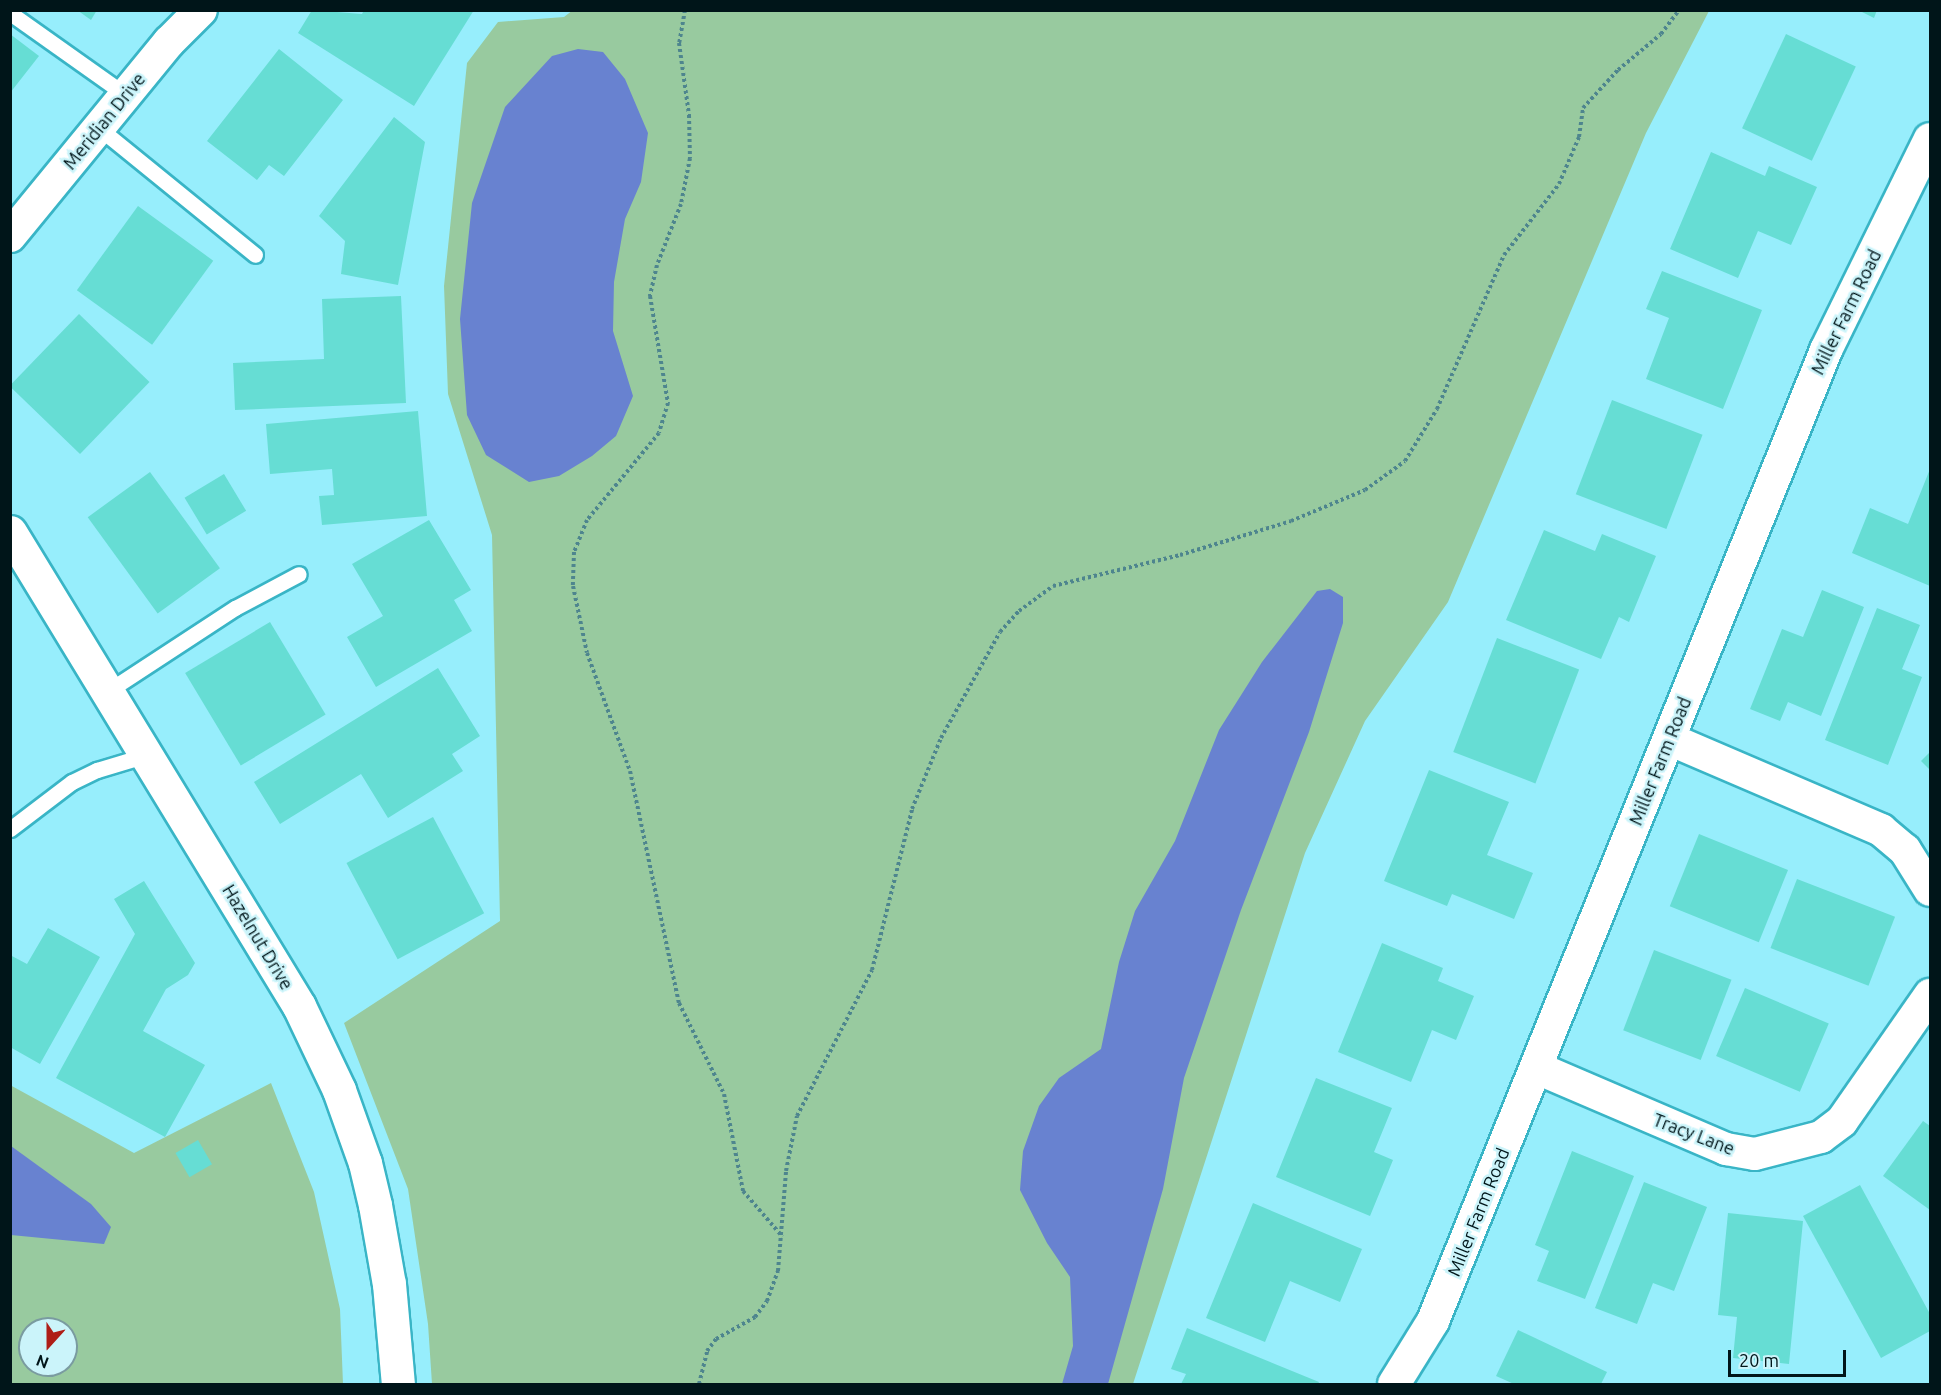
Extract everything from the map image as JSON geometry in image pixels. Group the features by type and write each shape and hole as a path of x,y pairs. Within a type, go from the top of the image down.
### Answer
{"street":[{"name":"Meridian Drive","path":"10,236 126,95 201,10"},
{"name":"Miller Farm Road","path":"1394,1384 1433,1321 1826,350 1930,139"},
{"name":"Hazelnut Drive","path":"10,532 299,1006 339,1090 365,1163 375,1205 389,1284 398,1384"},
{"path":"1669,739 1881,830 1905,850 1930,890"},
{"name":"Tracy Lane","path":"1537,1068 1726,1149 1755,1154 1821,1137 1842,1121 1930,995"}],"lane":[{"path":"10,13 126,95"},
{"path":"99,128 255,255"},
{"path":"108,691 235,608 299,574"},
{"path":"10,829 72,782 97,770 147,755"}],"path":[{"path":"685,10 679,43 689,115 690,158 681,204 657,265 650,296 668,403 659,433 587,520 574,552 573,586 587,653 630,771 679,1002 724,1094 743,1191 783,1237"},
{"path":"699,1384 707,1351 716,1340 755,1317 767,1301 778,1271 783,1237 786,1172 797,1116 872,970 912,809 936,749 1000,632 1019,610 1053,585 1180,555 1291,522 1385,479 1405,461 1437,409 1504,255 1559,184 1579,137 1583,108 1618,70 1660,34 1679,10"}],"green space":[{"path":"573,10 1709,11 1646,133 1448,602 1365,721 1305,853 1133,1384 432,1384 428,1324 408,1189 344,1023 500,921 492,535 448,394 444,286 467,63 498,22 564,17"},
{"path":"271,1083 314,1192 340,1309 343,1384 11,1384 10,1085 134,1153"}],"water":[{"path":"578,49 603,52 625,79 648,133 641,182 625,219 614,282 613,331 633,396 616,436 592,456 559,476 529,482 486,455 467,415 460,319 472,203 505,107 552,56"},
{"path":"1330,589 1343,597 1343,623 1309,732 1241,910 1184,1078 1163,1189 1108,1384 1062,1384 1073,1346 1070,1277 1047,1243 1020,1190 1023,1151 1039,1106 1059,1078 1101,1049 1119,962 1135,911 1175,841 1219,730 1262,662 1317,591"},
{"path":"11,1146 91,1204 111,1227 104,1244 11,1235"}],"building":[{"path":"77,10 97,10 91,20"},
{"path":"312,10 362,14 364,10 474,10 414,106 298,33"},
{"path":"1858,10 1877,10 1874,18"},
{"path":"10,34 39,56 10,93"},
{"path":"1786,34 1856,67 1812,161 1742,128"},
{"path":"279,49 343,100 284,176 269,165 257,180 207,141"},
{"path":"394,117 425,142 398,285 341,274 345,241 319,216"},
{"path":"1711,152 1765,176 1769,166 1817,187 1791,245 1758,231 1738,278 1670,249"},
{"path":"138,206 213,261 152,345 77,290"},
{"path":"1662,271 1762,310 1723,409 1646,379 1669,318 1646,309"},
{"path":"401,296 406,403 235,410 233,363 324,359 322,299"},
{"path":"79,314 149,382 80,454 10,386"},
{"path":"1612,400 1703,435 1666,529 1576,494"},
{"path":"418,411 427,516 322,525 319,496 334,495 332,469 270,474 266,424"},
{"path":"1930,469 1930,586 1852,553 1870,508 1908,524"},
{"path":"150,472 220,568 158,614 88,517"},
{"path":"224,474 246,511 207,535 185,498"},
{"path":"429,520 471,590 454,600 472,631 376,687 347,637 383,616 352,564"},
{"path":"1544,530 1595,551 1602,534 1656,556 1629,622 1619,617 1601,659 1506,620"},
{"path":"1822,590 1864,607 1821,716 1788,702 1780,721 1750,709 1782,629 1803,637"},
{"path":"1877,608 1920,625 1902,669 1922,677 1888,765 1825,740"},
{"path":"270,622 326,715 241,766 185,673"},
{"path":"1497,638 1579,670 1535,783 1453,752"},
{"path":"438,668 480,736 452,754 463,771 388,818 361,774 280,824 254,782"},
{"path":"1930,752 1930,770 1921,761"},
{"path":"1429,770 1509,802 1487,855 1533,873 1514,919 1452,894 1447,906 1384,881"},
{"path":"433,817 484,913 398,959 346,863"},
{"path":"1699,834 1788,870 1759,942 1670,906"},
{"path":"1797,879 1895,917 1869,986 1770,948"},
{"path":"144,881 195,963 188,975 166,989 143,1031 205,1065 165,1137 56,1078 135,934 114,899"},
{"path":"48,928 100,957 40,1064 10,1047 10,955 27,964"},
{"path":"1382,943 1443,968 1438,981 1474,996 1456,1040 1432,1030 1411,1082 1338,1052"},
{"path":"1654,950 1731,980 1701,1060 1623,1030"},
{"path":"1745,988 1829,1024 1800,1092 1716,1056"},
{"path":"1316,1078 1392,1108 1374,1152 1393,1160 1370,1216 1276,1177"},
{"path":"1923,1121 1930,1126 1930,1210 1883,1176"},
{"path":"198,1140 212,1164 189,1177 175,1153"},
{"path":"1572,1151 1634,1176 1585,1299 1537,1281 1549,1251 1535,1245"},
{"path":"1644,1182 1707,1207 1674,1291 1653,1283 1637,1324 1595,1308"},
{"path":"1860,1185 1930,1314 1930,1331 1881,1358 1803,1216"},
{"path":"1253,1203 1362,1249 1340,1302 1290,1281 1265,1342 1206,1318"},
{"path":"1728,1213 1803,1221 1789,1364 1733,1358 1737,1317 1718,1315"},
{"path":"1187,1328 1319,1382 1318,1384 1181,1384 1186,1374 1171,1369"},
{"path":"1518,1330 1607,1372 1601,1384 1514,1384 1496,1376"}]}
